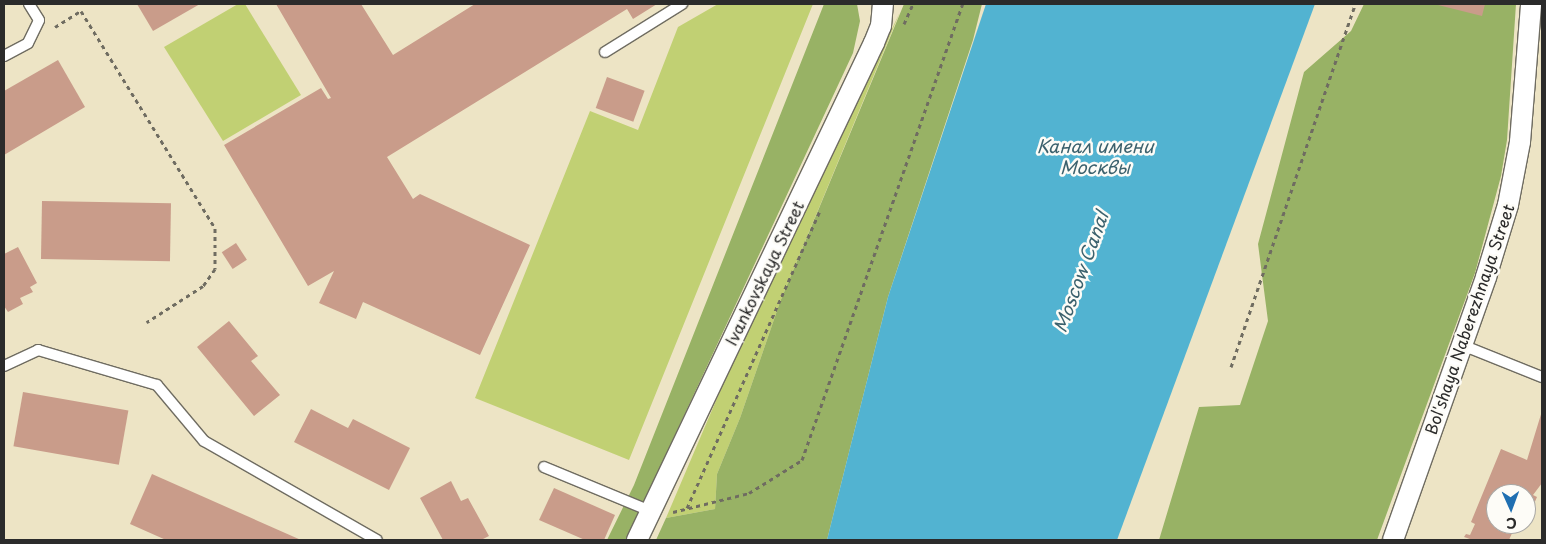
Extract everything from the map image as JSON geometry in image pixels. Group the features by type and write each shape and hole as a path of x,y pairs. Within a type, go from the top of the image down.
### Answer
{"street":[{"name":"Ivankovskaya Street","path":"636,540 874,43 881,26 883,4"},
{"name":"Bol'shaya Naberezhnaya Street","path":"1392,540 1486,278 1516,176 1531,4"}],"lane":[{"path":"4,56 28,43 39,20 29,4"},
{"path":"605,52 682,4"},
{"path":"1462,345 1542,377"},
{"path":"4,366 38,350 157,385 204,441 377,540"},
{"path":"544,467 649,514"}],"path":[{"path":"901,31 913,4"},
{"path":"649,514 687,508 749,493 802,460 963,4"},
{"path":"1232,367 1355,4"},
{"path":"28,43 81,11 215,228 214,269 203,286 148,322"},
{"path":"687,508 824,202"}],"green space":[{"path":"238,4 245,4 301,95 223,141 164,47"},
{"path":"718,4 813,4 629,460 475,398 590,111 638,130 678,27"},
{"path":"824,4 857,4 860,21 853,53 626,540 607,540 634,485"},
{"path":"904,4 982,4 973,40 888,297 827,540 656,540 666,518 715,509 717,474 740,418 780,302"},
{"path":"1364,4 1516,4 1507,140 1501,176 1475,273 1377,540 1159,540 1199,407 1240,405 1268,321 1258,244 1304,72 1351,31"},
{"path":"900,12 780,302 740,418 717,474 715,509 666,518 738,349"}],"water":[{"name":"Канал имени Москвы","path":"986,4 1315,4 1117,540 827,540 888,297"}],"building":[{"path":"137,4 200,4 153,31"},
{"path":"276,4 361,4 393,55 475,4 657,4 633,19 627,9 387,157 413,199 420,194 530,245 480,355 363,302 356,319 319,303 334,271 308,286 224,145 321,88 328,99 331,98"},
{"path":"1434,4 1485,4 1482,16"},
{"path":"58,60 85,107 4,155 4,91"},
{"path":"607,77 645,91 633,122 596,108"},
{"path":"42,201 171,203 170,261 41,259"},
{"path":"236,243 247,260 233,269 222,252"},
{"path":"18,247 37,283 30,287 33,292 20,298 23,304 8,312 4,306 4,254"},
{"path":"229,321 258,356 251,361 280,395 254,416 197,347"},
{"path":"23,392 128,411 119,465 13,446"},
{"path":"311,409 348,428 353,419 410,448 389,490 294,442"},
{"path":"1542,411 1542,483 1536,491 1536,484 1487,484 1501,449 1527,460"},
{"path":"152,474 301,540 166,540 130,524"},
{"path":"451,481 461,501 468,498 489,536 481,540 443,540 420,498"},
{"path":"1486,486 1486,534 1512,534 1509,540 1473,540 1464,537 1466,534 1470,535 1475,524 1471,522"},
{"path":"554,488 615,515 604,540 585,540 539,520"}],"water label":[{"name":"Moscow Canal","path":"1081,272"}]}
